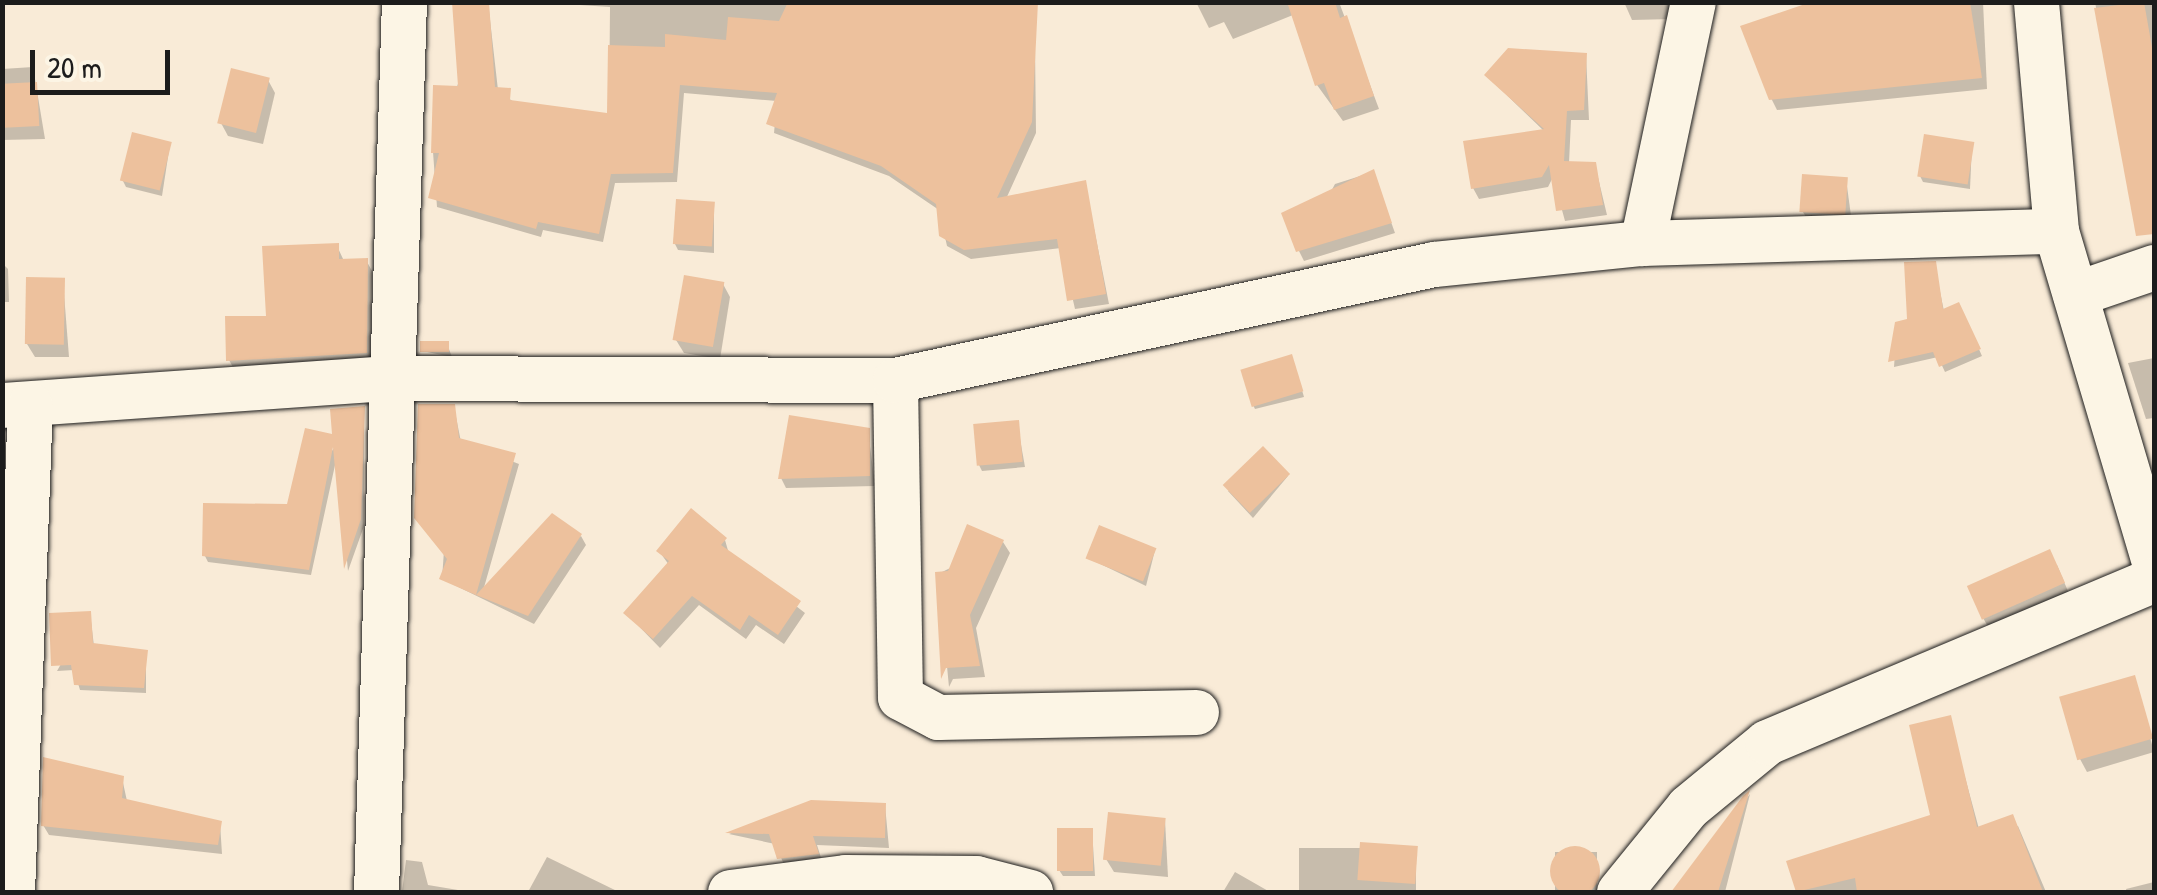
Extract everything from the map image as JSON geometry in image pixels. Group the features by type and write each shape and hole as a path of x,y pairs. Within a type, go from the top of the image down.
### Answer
{"street":[{"path":"376,892 404,2"},
{"path":"1642,243 1693,2"},
{"path":"2036,2 2056,231 2154,561"},
{"path":"12,892 16,405 392,378 895,380 1434,264 1642,243 2056,231"},
{"path":"2075,294 2154,267"},
{"path":"895,380 900,697 938,717 1196,712"},
{"path":"1619,892 1688,807 1767,742 2154,579"},
{"path":"730,892 864,877 976,878 1030,892"}],"building":[{"path":"452,2 489,2 495,87 511,88 510,100 607,113 608,45 665,47 665,34 726,40 728,17 779,21 788,2 1038,2 1032,122 997,198 1086,180 1106,294 1067,301 1057,239 964,250 939,236 936,204 881,166 766,124 777,93 680,85 673,173 611,174 599,234 538,222 536,229 428,198 439,153 431,153 433,85 458,86"},
{"path":"1287,2 1335,2 1340,18 1347,15 1374,96 1334,110 1324,83 1315,86"},
{"path":"1811,2 1970,2 1982,78 1769,100 1740,26"},
{"path":"2144,2 2154,59 2154,234 2136,236 2094,8"},
{"path":"1508,48 1587,53 1584,110 1567,111 1564,161 1596,162 1603,205 1556,211 1549,165 1542,177 1471,189 1463,141 1544,129 1484,75"},
{"path":"231,68 270,78 256,133 217,123"},
{"path":"37,82 39,126 4,128 2,84"},
{"path":"132,132 172,142 160,190 120,181"},
{"path":"1924,134 1974,142 1968,184 1917,176"},
{"path":"1374,169 1392,223 1296,252 1281,213"},
{"path":"1802,174 1848,177 1845,215 1799,212"},
{"path":"676,199 715,202 712,247 673,244"},
{"path":"339,243 339,259 368,258 367,353 226,361 225,316 266,316 262,246"},
{"path":"1936,261 1943,309 1959,302 1981,349 1939,367 1933,352 1888,362 1895,322 1907,319 1904,262"},
{"path":"684,275 724,282 713,347 673,340"},
{"path":"26,277 65,278 64,345 25,344"},
{"path":"420,341 449,341 449,352 420,352"},
{"path":"1292,354 1303,391 1252,407 1240,370"},
{"path":"418,404 455,404 459,438 516,453 476,595 439,579 447,559 414,518"},
{"path":"365,406 361,519 344,569 333,447 309,570 202,556 203,503 287,504 305,428 332,434 330,409"},
{"path":"789,415 870,428 870,476 778,479"},
{"path":"1019,420 1023,462 977,466 973,424"},
{"path":"1263,446 1290,474 1250,513 1223,485"},
{"path":"691,508 727,538 721,545 801,601 778,635 749,615 740,630 692,596 653,639 623,613 669,561 656,551"},
{"path":"552,513 582,534 528,616 476,595"},
{"path":"967,524 1004,540 970,615 980,666 946,668 941,679 935,572 948,571"},
{"path":"1099,525 1156,548 1143,582 1086,558"},
{"path":"2050,549 2065,583 1982,620 1967,586"},
{"path":"91,611 93,643 148,650 144,688 74,685 71,665 51,666 49,613"},
{"path":"2135,675 2153,738 2077,760 2059,697"},
{"path":"1951,715 1977,827 2013,814 2043,892 1857,892 1855,878 1796,892 1786,861 1930,815 1909,725"},
{"path":"43,757 124,776 122,798 222,821 218,845 41,826"},
{"path":"1750,790 1718,892 1671,892 1743,796"},
{"path":"811,800 886,803 885,838 813,836 819,854 777,859 769,834 725,833"},
{"path":"1108,812 1166,818 1161,866 1103,860"},
{"path":"1057,828 1093,828 1093,871 1057,871"},
{"path":"1360,842 1418,846 1415,884 1357,880"},
{"path":"1575,846 1592,854 1600,871 1592,888 1575,896 1558,888 1550,871 1558,854"}]}
